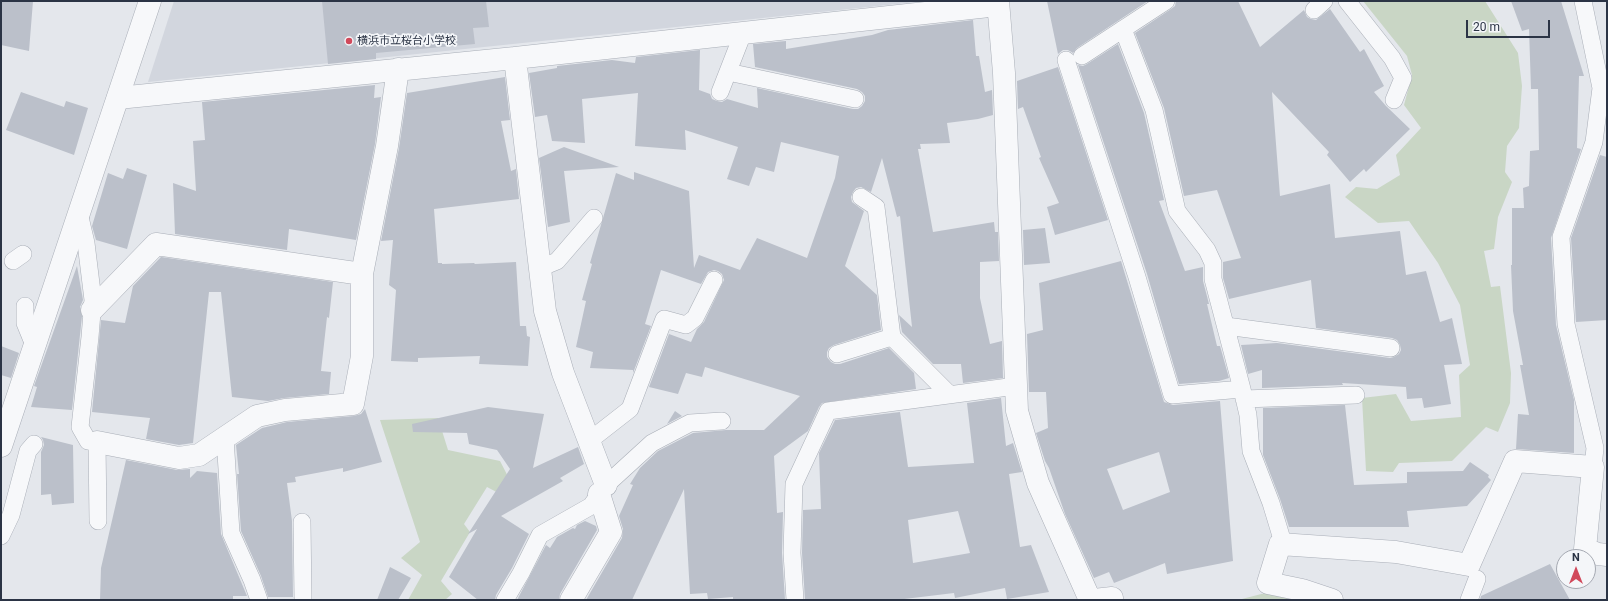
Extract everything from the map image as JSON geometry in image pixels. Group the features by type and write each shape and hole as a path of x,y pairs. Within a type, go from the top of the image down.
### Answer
{"street":[{"path":"1,446 150,1"},
{"path":"118,98 515,58 998,3 1004,73 1017,411 1038,483 1090,600"},
{"path":"515,58 545,311 563,373 589,441 603,489 611,532 571,600"},
{"path":"97,442 179,458 199,455 257,416 285,410 353,404 362,356 362,274 387,146 398,69"},
{"path":"92,310 156,244 362,274"},
{"path":"1332,600 1302,590 1268,583 1280,544 1396,552 1468,565 1516,461 1593,467 1585,548 1598,554 1607,555"}],"lane":[{"path":"1166,1 1149,6 1123,29 1074,58 1172,395 1243,394 1356,396"},
{"path":"1347,1 1392,58 1403,78 1394,100"},
{"path":"1583,1 1601,88 1594,142 1561,237 1566,324 1594,448 1593,467"},
{"path":"1123,29 1154,110 1177,211 1207,250 1213,262 1213,279 1248,415 1251,452 1271,503 1281,536 1280,544"},
{"path":"720,92 743,33"},
{"path":"728,72 855,99"},
{"path":"861,197 876,207 892,337 950,396"},
{"path":"78,213 86,243 93,300 80,427 88,441 97,442 98,521"},
{"path":"540,268 557,261 594,218"},
{"path":"589,441 630,410 664,318 686,325 695,318 714,280"},
{"path":"25,306 25,323 34,345"},
{"path":"1226,326 1391,348"},
{"path":"837,354 892,337"},
{"path":"795,600 792,553 794,484 828,411 950,396 1016,386"},
{"path":"505,600 521,573 540,534 591,506 603,489 652,443 690,424 722,421"},
{"path":"225,437 231,533 252,580 258,600"},
{"path":"1,536 11,515 28,452 34,444"},
{"path":"302,522 303,600"},
{"path":"1469,600 1477,579"}],"shaded area":[{"name":"横浜市立桜台小学校","path":"174,1 926,1 148,82"}],"green space":[{"path":"1363,1 1485,1 1518,53 1522,86 1519,128 1507,146 1505,172 1512,182 1498,217 1494,249 1484,251 1491,287 1500,286 1511,373 1510,403 1498,432 1486,427 1452,461 1399,463 1393,472 1366,471 1362,398 1396,394 1411,421 1461,417 1459,375 1470,365 1460,305 1438,263 1409,221 1378,223 1345,197 1356,187 1377,189 1400,175 1396,155 1421,128 1404,105 1412,75 1407,56"},
{"path":"438,418 448,450 500,461 515,490 506,497 487,487 464,524 470,532 441,581 452,594 445,600 408,600 422,575 401,558 420,542 380,420"},
{"path":"1269,592 1299,600 1238,600"}],"building":[{"path":"1,1 33,1 29,51 1,45"},
{"path":"322,1 486,1 489,27 473,28 475,44 376,53 376,59 328,64"},
{"path":"1047,1 1148,1 1077,48 1073,53 1068,50 1063,50 1058,54"},
{"path":"1176,1 1238,1 1260,47 1304,10 1307,17 1316,20 1330,9 1360,52 1364,49 1384,86 1374,92 1410,129 1366,172 1364,169 1350,182 1327,155 1329,152 1272,92 1280,196 1330,184 1335,238 1400,231 1406,275 1426,271 1440,322 1452,318 1462,364 1444,365 1451,404 1424,408 1422,398 1407,399 1406,387 1342,383 1343,385 1262,388 1262,370 1248,374 1241,345 1277,343 1390,358 1399,354 1401,350 1397,340 1392,338 1316,328 1311,280 1229,299 1223,278 1223,262 1241,258 1217,190 1184,196 1164,108 1135,33 1175,6"},
{"path":"1511,1 1561,1 1584,76 1579,76 1577,148 1581,149 1551,238 1556,325 1574,400 1574,453 1516,449 1518,414 1529,415 1520,365 1523,365 1513,311 1511,265 1512,208 1524,208 1523,188 1529,186 1530,151 1539,150 1538,89 1531,89 1529,29 1522,31"},
{"path":"973,20 976,56 979,56 985,92 992,90 993,115 978,119 947,123 950,143 920,144 921,149 918,149 933,232 994,222 995,232 998,232 999,261 980,262 980,298 990,344 1002,341 1003,378 963,383 961,364 933,364 902,332 899,315 912,327 900,216 897,217 882,158 871,192 861,187 856,188 851,197 852,202 864,211 845,266 877,295 881,330 834,345 829,348 827,357 831,362 840,364 889,348 914,373 916,389 822,403 808,431 774,456 777,513 783,512 782,553 785,600 733,600 733,597 708,599 707,593 690,594 684,489 632,600 586,600 622,538 623,529 619,516 633,485 630,484 640,468 658,451 693,433 726,430 764,430 800,396 705,367 702,377 686,373 678,394 649,387 669,334 691,342 697,329 704,322 724,280 722,274 714,270 708,272 701,284 661,270 645,324 651,326 633,373 633,370 590,368 593,352 576,347 586,301 582,300 592,264 590,263 616,173 634,180 634,172 689,191 694,268 699,255 740,270 757,238 807,258 835,178 839,156 781,142 774,172 756,167 749,186 727,179 738,147 685,130 686,150 635,146 638,93 582,99 585,143 552,141 547,115 535,117 529,73 557,68 557,66 612,60 635,63 636,57 700,50 699,90 710,94 712,99 717,101 722,102 727,99 758,108 757,88 858,109 865,101 865,96 857,89 755,67 753,44 786,41 786,49 872,35 888,30"},
{"path":"1118,44 1144,113 1164,200 1159,201 1185,271 1203,267 1203,281 1209,304 1207,304 1217,346 1220,346 1229,378 1219,381 1179,384 1147,274 1078,65 1083,66 1087,64"},
{"path":"1058,67 1108,220 1055,235 1047,207 1059,203 1039,158 1041,157 1023,107 1018,109 1017,81"},
{"path":"505,77 510,120 501,121 511,171 516,169 519,199 434,209 438,263 475,264 516,262 520,326 526,326 527,336 530,337 528,366 479,364 480,356 418,358 418,362 391,361 396,290 389,285 393,240 381,241 399,148 407,93"},
{"path":"375,85 374,98 381,97 375,144 356,240 289,229 287,250 175,234 173,183 196,191 193,141 205,140 202,102"},
{"path":"21,92 64,107 66,101 88,108 74,155 6,130"},
{"path":"564,147 619,167 564,171 570,222 548,227 539,158"},
{"path":"1600,155 1607,157 1607,320 1576,322 1571,238"},
{"path":"127,168 147,175 127,249 96,240 92,226 108,173 123,179"},
{"path":"1045,228 1050,263 1024,265 1023,230"},
{"path":"161,257 333,282 329,318 327,317 321,371 331,372 329,394 268,401 232,397 221,292 209,292 193,443 179,445 146,439 150,418 92,412 101,320 125,323 133,286"},
{"path":"1121,261 1164,402 1173,405 1220,401 1233,561 1167,574 1165,563 1114,583 1109,572 1094,578 1065,514 1036,433 1048,428 1046,392 1029,392 1027,334 1043,330 1039,283","holes":["1159,452 1170,492 1123,510 1107,469"]},
{"path":"77,266 83,300 80,307 82,316 72,410 31,407 37,387 34,386"},
{"path":"1,346 19,353 11,378 1,375"},
{"path":"1001,398 1006,446 1013,443 1022,472 1009,474 1020,547 1031,545 1049,592 1007,599 1005,588 955,598 954,593 896,600 805,600 802,553 803,510 821,509 819,453 835,420 900,412 908,467 974,463 967,403","holes":["958,511 970,553 913,563 908,520"]},
{"path":"1345,405 1354,485 1407,483 1407,472 1463,471 1470,462 1489,475 1488,477 1491,480 1467,506 1407,511 1409,527 1289,527 1263,455 1263,408"},
{"path":"488,407 544,414 533,468 578,447 584,464 560,478 563,481 501,516 529,534 512,568 496,595 495,600 478,600 449,577 477,529 468,534 510,469 497,450 469,444 467,433 413,432 412,424"},
{"path":"365,409 382,462 343,472 343,468 295,477 296,482 287,483 292,521 293,597 268,597 261,576 241,531 237,474 239,474 236,445 262,428 287,422 354,416 361,414"},
{"path":"675,411 682,416 667,424"},
{"path":"41,437 73,445 74,503 52,505 51,494 41,495 41,452 44,445"},
{"path":"126,460 177,470 190,469 190,478 197,471 217,473 221,534 247,596 233,596 233,600 100,600 101,568"},
{"path":"585,521 596,526 597,530 560,594 559,600 517,600 546,545 550,548 557,537 573,528 575,529 577,525"},
{"path":"1550,564 1556,575 1556,589 1564,589 1570,600 1480,600 1481,596"},
{"path":"390,567 411,578 398,600 377,600"}],"place":[{"name":"横浜市立桜台小学校","path":"349,41"}]}
